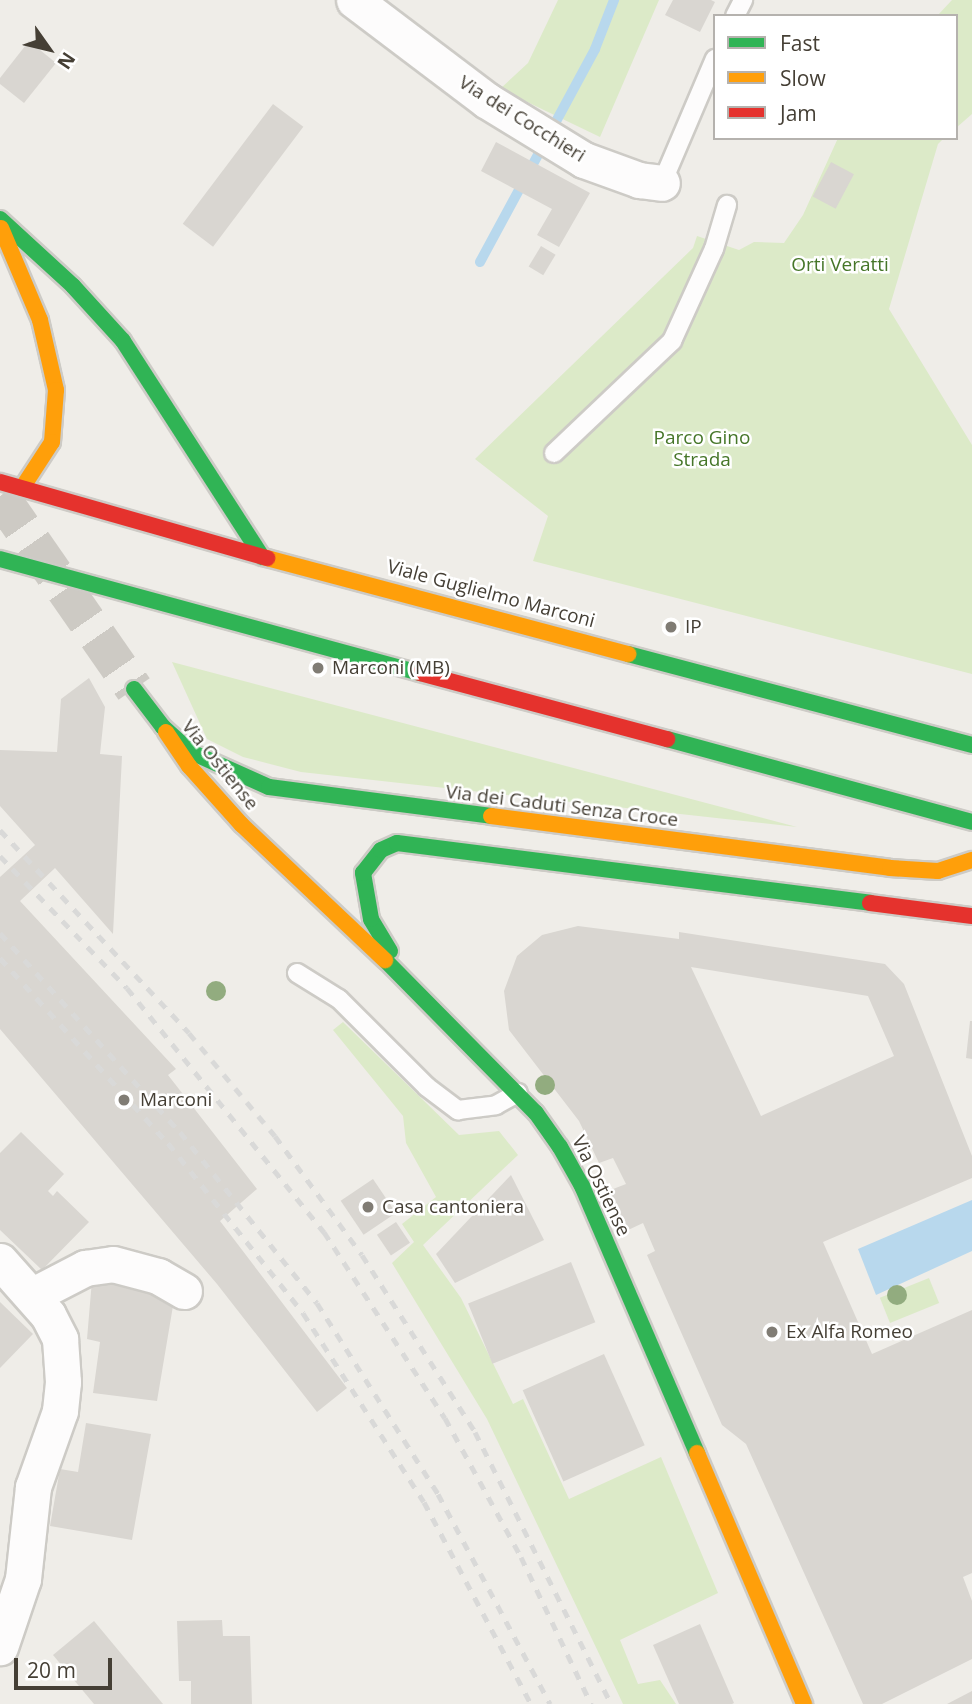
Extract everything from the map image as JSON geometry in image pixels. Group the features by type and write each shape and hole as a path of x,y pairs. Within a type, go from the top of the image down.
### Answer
{"main road":[{"path":"0,219 73,286 123,341 262,557"},
{"path":"0,226 40,320 56,390 52,442 22,488"},
{"name":"Viale Guglielmo Marconi","path":"0,482 262,557 972,745"},
{"path":"0,559 972,822"},
{"name":"Via Ostiense","path":"134,689 189,766 242,825 410,983 518,1093 560,1147 582,1186 804,1704"},
{"name":"Via dei Caduti Senza Croce","path":"163,727 191,752 224,770 296,792 890,868 938,871 972,860"},
{"path":"410,983 371,919 363,885 369,861 397,843 972,916"}],"street":[{"name":"Via dei Cocchieri","path":"354,0 486,100 584,160 662,183"},
{"path":"0,1261 33,1295 60,1339 63,1382 60,1411 33,1487 23,1579 0,1647"},
{"path":"33,1295 85,1268 113,1264 158,1276 184,1292"}],"lane":[{"name":"Via dei Cocchieri","path":"662,183 713,64"},
{"path":"554,453 672,341 715,249 727,205"},
{"path":"297,973 339,999 427,1087 458,1110 496,1105 518,1093"}],"green space":[{"path":"558,0 659,0 600,137 500,89 528,63"},
{"path":"952,0 972,0 972,114 958,126 958,14 939,14"},
{"name":"Parco Gino Strada","path":"837,140 942,140 938,144 889,309 972,445 972,674 533,561 548,516 475,459 693,248 697,236 739,250 754,242 784,243 803,215"},
{"path":"172,662 797,827 301,772 243,757 207,739"},
{"path":"343,1022 459,1135 499,1131 518,1155 423,1245 461,1298 513,1404 523,1399 569,1499 661,1457 718,1593 620,1640 638,1684 660,1680 676,1704 623,1704 487,1419 392,1263 414,1242 402,1224 436,1197 406,1143 403,1116 333,1030"},
{"path":"929,1278 939,1303 890,1323 880,1298"}],"water":[{"path":"972,1200 972,1251 876,1295 858,1249"}],"building":[{"path":"673,0 715,2 700,32 665,15"},
{"path":"29,41 56,63 24,103 0,84 0,78"},
{"path":"273,104 303,127 213,247 183,224"},
{"path":"496,142 590,193 559,247 537,235 552,209 481,171"},
{"path":"831,162 854,174 836,209 813,196"},
{"path":"541,246 556,255 543,275 529,267"},
{"name":"Marconi","path":"89,678 105,707 100,754 122,756 113,934 55,868 20,901 176,1069 168,1075 257,1189 220,1221 347,1388 317,1412 217,1284 0,1029 0,877 35,845 0,806 0,750 57,752 61,699"},
{"name":"Ex Alfa Romeo","path":"578,926 679,939 679,932 885,964 904,984 972,1156 972,1178 823,1242 872,1354 972,1310 972,1573 963,1577 972,1601 972,1659 882,1704 863,1704 746,1444 722,1425 647,1255 655,1251 643,1223 626,1231 608,1191 626,1184 613,1158 599,1163 579,1121 509,1030 504,991 517,956 542,935","holes":["691,967 868,996 894,1056 761,1116"]},
{"path":"972,1021 972,1059 966,1058"},
{"path":"21,1132 64,1174 48,1191 53,1196 57,1191 89,1222 42,1270 0,1230 0,1153"},
{"path":"511,1175 544,1240 455,1283 436,1254"},
{"name":"Casa cantoniera","path":"373,1179 396,1213 364,1235 341,1201"},
{"path":"396,1222 410,1243 391,1256 377,1235"},
{"path":"571,1262 595,1322 492,1364 468,1304"},
{"path":"92,1280 175,1294 157,1401 93,1393 100,1342 87,1339"},
{"path":"0,1302 33,1334 0,1368"},
{"path":"604,1354 645,1445 563,1482 523,1390"},
{"path":"86,1423 151,1434 132,1540 50,1526 60,1469 78,1472"},
{"path":"222,1620 223,1636 250,1636 252,1704 191,1704 191,1681 179,1681 177,1621"},
{"path":"94,1621 163,1704 94,1704 53,1655"},
{"path":"700,1624 734,1703 732,1704 679,1704 653,1645"},
{"path":"972,1691 972,1704 947,1704"}],"waterway":[{"path":"480,262 595,49 614,0"}],"tunnel":[{"path":"0,496 134,689"}],"railway":[{"path":"0,830 189,1033 275,1136 362,1255 475,1432 611,1704"},
{"path":"0,856 127,988 324,1232 445,1418 521,1557 591,1704"},
{"path":"0,933 180,1132 317,1303 438,1494 550,1704"},
{"path":"0,958 168,1143 303,1313 424,1502 531,1704"}],"traffic: fast":[{"path":"0,219 73,286 123,341 262,557"},
{"path":"0,559 420,673"},
{"path":"628,654 972,745"},
{"path":"134,689 163,727 191,752 269,787 491,816"},
{"path":"667,739 972,822"},
{"path":"390,951 371,919 363,873 381,850 397,843 870,903"},
{"path":"385,960 536,1113 560,1147 582,1186 697,1453"}],"traffic: slow":[{"path":"1,228 40,320 56,390 52,442 22,488"},
{"path":"267,558 628,654"},
{"path":"166,732 189,766 242,825 385,960"},
{"path":"491,816 890,868 938,871 972,860"},
{"path":"697,1453 804,1704"}],"traffic: jam":[{"path":"0,482 267,558"},
{"path":"420,673 667,739"},
{"path":"870,903 972,916"}],"place":[{"name":"IP","path":"671,627"},
{"name":"Marconi (MB)","path":"318,668"},
{"name":"Marconi","path":"124,1100"},
{"name":"Casa cantoniera","path":"368,1207"},
{"name":"Ex Alfa Romeo","path":"772,1332"}],"park label":[{"name":"Orti Veratti","path":"840,265"}]}
